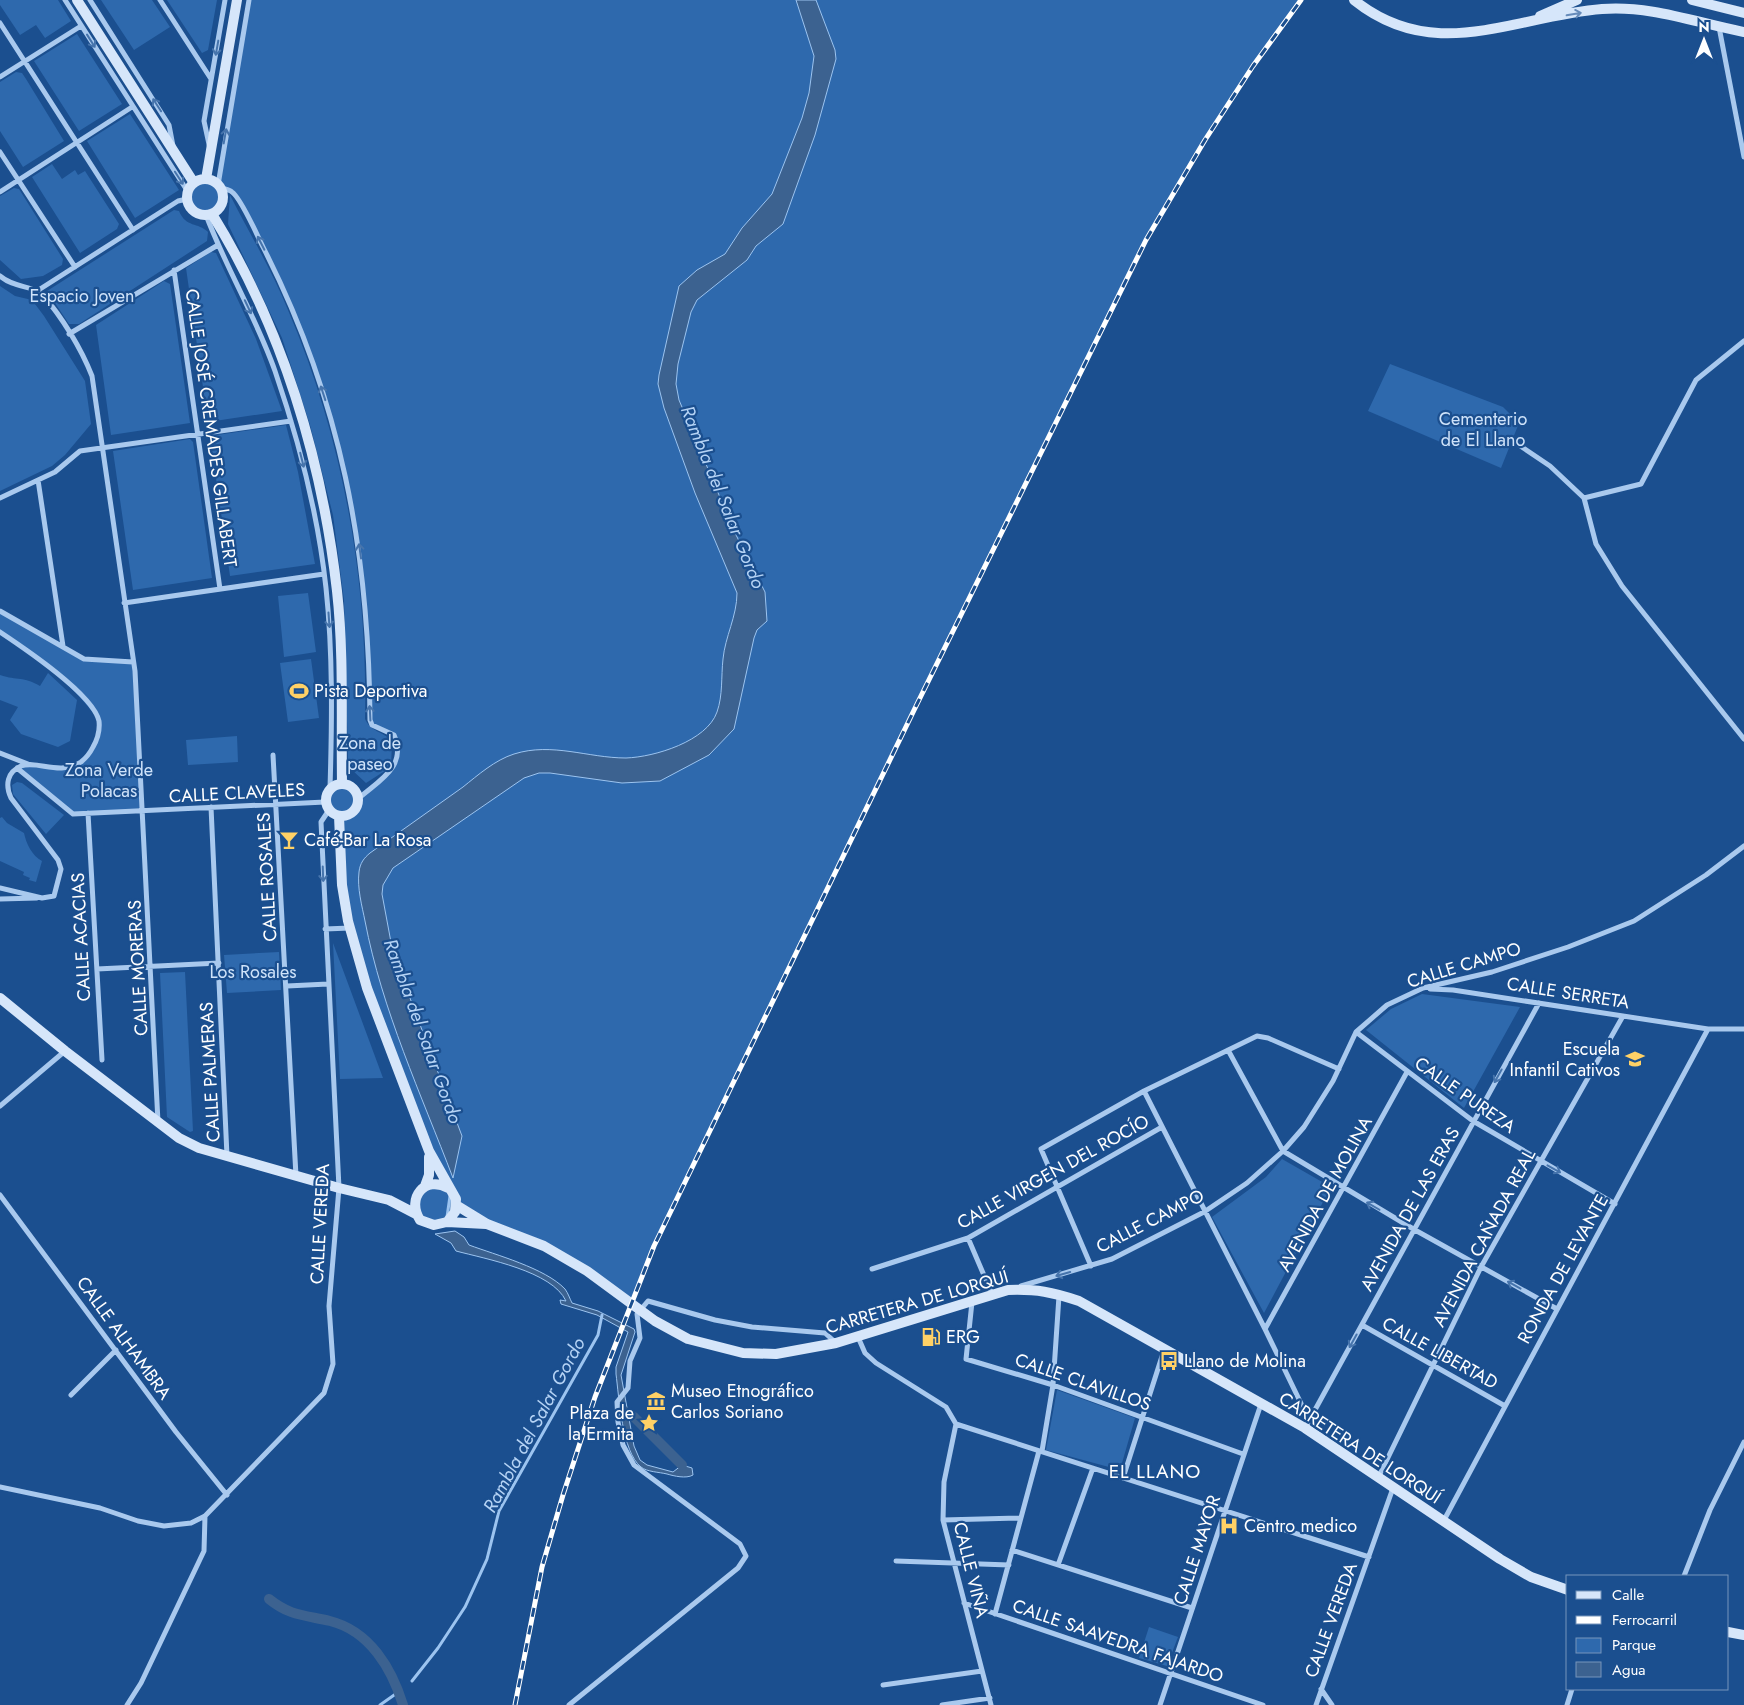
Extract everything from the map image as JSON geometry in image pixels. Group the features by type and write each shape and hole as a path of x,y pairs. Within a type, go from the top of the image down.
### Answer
{"main road":[{"path":"78,0 194,183"},
{"path":"206,179 237,0"},
{"path":"1354,0 1391,23 1427,33 1456,35 1602,9 1644,9 1744,32"},
{"path":"1526,22 1577,0"},
{"path":"1692,0 1744,12"},
{"path":"209,215 222,203 220,186 206,179 194,183 187,195 196,212 209,215 237,258 266,318 291,386 316,469 327,525 339,610 342,783"},
{"path":"338,816 353,812 358,799 352,787 342,783 330,788 327,806 338,816 342,885 350,928 369,995 429,1151 454,1196 455,1212 447,1222"},
{"path":"0,998 158,1123 199,1148 339,1188 389,1200 403,1205 427,1224 434,1225 447,1222 487,1224"},
{"path":"416,1214 414,1207 429,1175 429,1151"},
{"path":"389,1200 436,1183 448,1188"},
{"path":"456,1205 487,1224"},
{"name":"CARRETERA DE LORQUÍ","path":"487,1224 544,1246 603,1282 651,1317 688,1338 707,1346 743,1353 776,1354 836,1343 1008,1290 1035,1289 1079,1301 1261,1404 1307,1424 1378,1478 1443,1522 1531,1577 1566,1589"},
{"path":"1729,1632 1744,1635"}],"street":[{"path":"0,276 18,287 37,291 187,195 64,0"},
{"path":"90,0 169,125 173,150"},
{"path":"160,0 211,79"},
{"path":"211,152 204,127 225,0"},
{"path":"249,0 220,186 233,193 250,221 294,311 332,418 344,464 364,582 369,646 370,720 372,725 394,735 397,741 395,766 391,772 375,783 358,799"},
{"path":"0,23 133,230"},
{"path":"0,77 81,26"},
{"path":"1719,27 1744,157"},
{"path":"0,192 132,107"},
{"path":"0,152 75,267"},
{"path":"209,215 218,245 266,348 291,421 307,482 324,574 331,663 330,788"},
{"path":"69,334 218,245"},
{"name":"CALLE JOSÉ CREMADES GILLABERT","path":"174,270 220,589"},
{"name":"CALLE MORERAS","path":"37,291 48,301 92,376 133,662 144,811 158,1123"},
{"path":"1584,498 1641,484 1696,380 1744,342"},
{"path":"0,498 55,472 80,450 291,421"},
{"path":"1516,443 1550,466 1584,498 1596,544 1622,586 1744,739"},
{"path":"38,480 63,646"},
{"path":"124,603 324,574"},
{"path":"0,611 84,659 133,662"},
{"path":"0,632 41,659 81,696 98,719 100,729 95,743 82,762 57,769 28,764 0,753"},
{"name":"CALLE ROSALES","path":"273,755 296,1176"},
{"path":"0,899 54,896 62,869 58,860 11,798 7,789 7,782 17,768 28,764"},
{"name":"CALLE CLAVELES","path":"17,768 73,814 276,804 327,806"},
{"path":"0,783 7,789"},
{"name":"CALLE VEREDA","path":"0,1487 100,1508 138,1521 164,1526 191,1523 205,1516 227,1495 324,1393 333,1364 329,1306 339,1188 321,822 327,806"},
{"name":"CALLE PALMERAS","path":"211,808 227,1156"},
{"name":"CALLE ACACIAS","path":"88,814 102,1060"},
{"name":"CALLE CAMPO","path":"1008,1290 1112,1259 1204,1212 1247,1183 1283,1151 1304,1127 1339,1069 1356,1032 1387,1005 1423,988 1492,972 1568,947 1634,921 1706,875 1744,846"},
{"path":"0,888 42,898"},
{"path":"325,929 350,928"},
{"path":"97,968 219,963"},
{"path":"287,986 328,984"},
{"name":"CALLE SERRETA","path":"1423,988 1453,990 1708,1028 1744,1029"},
{"name":"AVENIDA DE LAS ERAS","path":"1307,1424 1539,1003"},
{"name":"AVENIDA CAÑADA REAL","path":"1378,1478 1481,1267 1623,1016"},
{"name":"RONDA DE LEVANTE","path":"1443,1522 1708,1028"},
{"name":"CALLE PUREZA","path":"1356,1032 1473,1121 1540,1162 1615,1204"},
{"path":"1091,1266 1041,1149 1144,1091 1257,1036 1268,1038 1339,1069"},
{"path":"1228,1050 1283,1151 1415,1230 1557,1309"},
{"path":"0,1106 65,1051"},
{"name":"AVENIDA DE MOLINA","path":"1265,1329 1408,1072"},
{"path":"1144,1091 1265,1329 1307,1424"},
{"name":"CALLE VIRGEN DEL ROCÍO","path":"872,1270 968,1238 1162,1127"},
{"name":"CALLE ALHAMBRA","path":"0,1195 176,1432 227,1495"},
{"path":"968,1238 993,1295"},
{"path":"995,1614 1040,1451 1053,1385 1059,1295"},
{"path":"569,1705 738,1568 746,1556 740,1544 634,1465 623,1445 618,1422 617,1402 628,1388 630,1361 640,1338 637,1314 648,1301 715,1320 752,1327 825,1333 836,1343"},
{"name":"CALLE CLAVILLOS","path":"972,1302 966,1358 1143,1416 1244,1454"},
{"name":"CALLE LIBERTAD","path":"1362,1325 1505,1406"},
{"path":"858,1337 865,1353 946,1407 956,1424 1369,1558"},
{"path":"72,1395 116,1350"},
{"path":"1123,1478 1164,1350"},
{"name":"CALLE MAYOR","path":"1160,1705 1261,1404"},
{"name":"CALLE VIÑA","path":"956,1424 944,1482 943,1520 991,1705"},
{"path":"1684,1575 1710,1510 1744,1442"},
{"path":"1058,1565 1093,1468"},
{"name":"CALLE VEREDA","path":"1316,1705 1394,1488"},
{"path":"127,1705 141,1683 204,1550 205,1516"},
{"path":"943,1520 1020,1518"},
{"path":"1012,1550 1192,1608"},
{"path":"896,1561 1008,1565"},
{"name":"CALLE SAAVEDRA FAJARDO","path":"964,1603 1263,1705"},
{"path":"882,1685 982,1671"},
{"path":"1321,1690 1332,1705"},
{"path":"1567,1705 1572,1690"},
{"path":"942,1705 990,1698"}],"green space":[{"path":"0,0 58,0 71,21 45,38 36,25 20,35 0,5"},
{"path":"101,0 152,0 170,27 134,50"},
{"path":"167,0 217,0 208,50 202,53"},
{"path":"249,0 1301,0 1233,97 1143,246 737,1072 631,1302 602,1281 457,1206 440,1173 364,979 347,911 344,817 353,812 358,799 395,766 397,741 394,735 372,725 368,624 353,511 333,424 305,339 266,253 233,193 218,185"},
{"path":"77,34 122,104 79,131 34,61"},
{"path":"16,72 22,73 64,141 23,167 0,131 0,82"},
{"path":"130,114 179,190 135,218 87,141"},
{"path":"52,164 62,179 75,170 78,175 85,171 119,224 117,229 80,253 32,177"},
{"path":"205,180 217,185 222,197 217,209 205,214 193,209 188,197 193,185"},
{"path":"14,188 19,189 63,259 62,265 43,276 21,279 0,260 0,196"},
{"name":"Zona de paseo","path":"230,195 282,295 324,409 337,459 348,510 362,614 365,719 370,727 392,741 391,767 366,783 351,769 348,761 344,600 333,515 310,425 282,338 228,224"},
{"name":"Espacio Joven","path":"174,210 179,211 185,220 208,232 207,241 79,324 69,324 47,291"},
{"path":"211,252 216,253 256,339 282,411 208,422 186,268"},
{"path":"164,281 170,284 190,423 111,435 96,325"},
{"path":"0,286 15,296 32,300 44,316 85,381 91,424 65,455 52,466 0,491"},
{"name":"Cementerio de El Llano","path":"1390,364 1503,407 1519,423 1501,468 1368,411"},
{"path":"286,425 298,472 315,564 230,576 210,436"},
{"path":"190,439 193,442 212,578 133,590 113,451"},
{"name":"Pista Deportiva","path":"308,593 316,652 284,657 278,596"},
{"name":"Zona Verde Polacas","path":"0,611 84,659 133,662 144,811 73,814 17,768 22,766 53,768 82,760 95,743 98,719 77,694 53,671 0,632"},
{"name":"Pista Deportiva","path":"311,659 319,718 288,722 280,663"},
{"path":"48,673 77,700 70,741 58,747 21,734 10,720 18,707 0,700 0,675 29,681 40,686"},
{"path":"237,736 238,762 188,765 186,740"},
{"path":"17,782 22,783 64,815 46,834 13,794 12,785"},
{"path":"342,786 352,790 356,800 352,810 342,814 332,810 328,800 332,790"},
{"path":"2,817 7,823 24,833 30,849 42,861 36,882 29,880 30,878 23,875 24,872 0,861 0,818"},
{"path":"333,943 383,1078 340,1079"},
{"name":"Los Rosales","path":"279,952 281,990 227,993 224,955"},
{"path":"185,972 193,1131 190,1132 167,1117 160,973"},
{"path":"1422,994 1520,1007 1464,1108 1366,1030 1391,1009"},
{"path":"1282,1159 1331,1187 1264,1313 1212,1217 1266,1177"},
{"path":"429,1187 451,1193 453,1211 440,1223 422,1218 417,1200"},
{"path":"1057,1390 1135,1418 1120,1470 1046,1450"},
{"path":"1149,1627 1178,1637 1167,1666 1139,1658"}],"water":[{"path":"796,0 816,0 835,50 836,59 815,135 783,224 756,246 747,260 697,300 691,312 678,364 676,384 679,400 735,533 765,592 767,621 757,630 754,638 734,729 709,755 660,781 622,783 550,773 539,773 524,778 393,868 383,885 382,894 393,953 462,1136 453,1178 403,1051 381,987 360,897 360,866 370,853 500,760 514,754 542,750 612,757 638,757 679,746 703,731 717,712 721,693 724,651 735,610 737,593 695,493 664,408 658,384 679,286 697,270 725,254 742,228 772,194 802,118 809,93 814,56"},
{"path":"455,1231 464,1237 469,1245 533,1268 556,1281 565,1289 572,1303 598,1311 634,1329 635,1332 621,1375 634,1446 640,1460 647,1465 673,1472 682,1465 692,1468 693,1475 680,1477 646,1470 635,1460 630,1449 622,1424 616,1374 616,1367 628,1332 597,1315 561,1304 560,1300 566,1301 558,1291 533,1274 500,1262 456,1251 451,1243 435,1234"}],"waterway":[{"name":"Rambla del Salar Gordo","path":"447,1217 450,1196"},
{"name":"Rambla del Salar Gordo","path":"412,1681 438,1648 465,1607 487,1559 499,1511 598,1335 602,1315"},
{"path":"624,1411 634,1417 682,1465"},
{"path":"269,1599 291,1612 330,1621 357,1633 368,1642 386,1665 403,1705"},
{"name":"Rambla del Salar Gordo","path":"380,1705 397,1693"}],"railway":[{"path":"515,1705 542,1567 563,1495 595,1397 654,1246 918,702 1146,240 1205,140 1253,66 1301,0"}],"place":[{"name":"Pista Deportiva","path":"299,691"},
{"name":"Café-Bar La Rosa","path":"289,840"},
{"name":"Escuela Infantil Cativos","path":"1635,1059"},
{"name":"ERG","path":"931,1337"},
{"name":"Llano de Molina","path":"1169,1361"},
{"name":"Museo Etnográfico Carlos Soriano","path":"656,1401"},
{"name":"Plaza de la Ermita","path":"649,1423"},
{"name":"Centro medico","path":"1229,1526"}],"district":[{"name":"EL LLANO","path":"1155,1471"}]}
